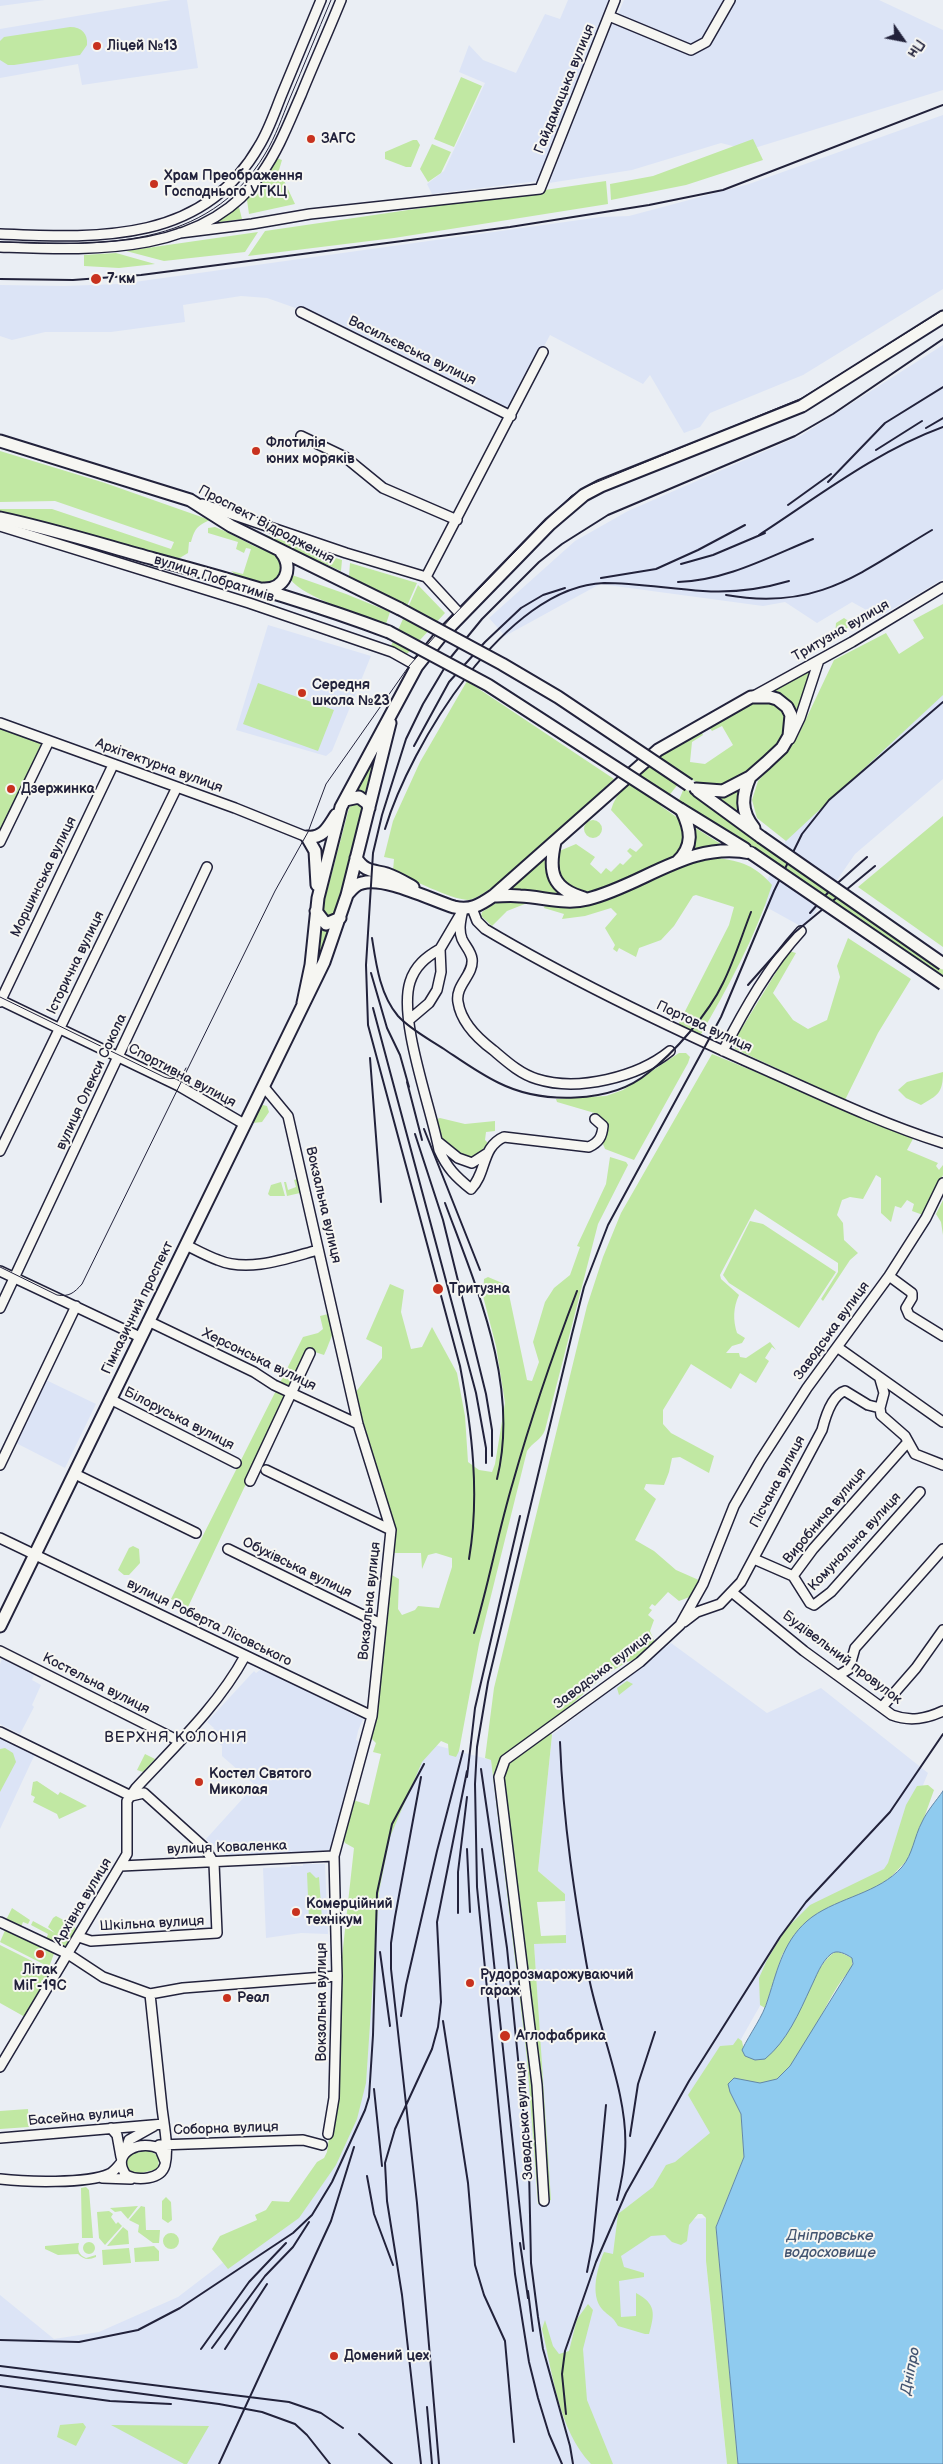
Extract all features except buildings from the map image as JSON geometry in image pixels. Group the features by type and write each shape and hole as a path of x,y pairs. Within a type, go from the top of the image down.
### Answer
{"main road":[{"path":"307,837 318,837 323,834 343,804 417,666 461,615 550,524 584,495 601,486 802,406 943,317"},
{"name":"Проспект Відродження","path":"0,441 190,500 231,526 280,552 400,609 502,664 558,697 692,787 943,964"},
{"path":"0,518 59,532 262,589 330,610 389,632 488,685 585,746 751,853 943,984"},
{"path":"262,589 275,587 285,578 287,564 280,552"},
{"path":"347,895 355,886 369,882 399,888 438,902 467,909 493,896 658,750 751,697 770,697 777,699 787,707 792,715 792,726 782,748 750,777 723,790 713,792 692,787"},
{"name":"Гімназичний проспект","path":"0,1626 324,962 347,895 392,714"},
{"path":"750,777 744,791 744,808 750,823 761,837"},
{"path":"343,804 359,797 367,802 369,808"},
{"path":"318,898 343,804"},
{"path":"675,863 685,853 690,844 689,825 681,809"},
{"path":"307,837 315,850 318,898"},
{"path":"555,842 551,860 552,874 557,882 569,892 588,899"},
{"path":"493,896 518,895 562,901 588,899 675,863 719,850 751,853"},
{"path":"356,858 367,871 397,878 438,902"},
{"name":"Гімназичний проспект","path":"303,1003 311,964 318,898"},
{"path":"316,911 326,924 331,924 340,918"}],"street":[{"path":"0,234 57,237 108,235 144,230 178,219 216,196 237,177 260,145 321,0"},
{"path":"0,247 92,248 154,242 180,233 221,213 250,189 280,144 341,0"},
{"name":"Гайдамацька вулиця","path":"180,233 310,214 540,188 615,0"},
{"path":"609,16 690,50 706,42 730,0"},
{"name":"Васильєвська вулиця","path":"301,312 511,416"},
{"path":"426,577 543,352"},
{"path":"301,436 345,457 383,488 457,520"},
{"path":"190,500 346,553 426,577 461,615"},
{"name":"вулиця Побратимів","path":"0,526 249,603 392,652 417,666"},
{"name":"Тритузна вулиця","path":"751,697 819,660 943,587"},
{"path":"782,748 795,731 819,660"},
{"name":"Архітектурна вулиця","path":"0,723 177,787 307,837"},
{"path":"0,842 49,741"},
{"name":"Моршинська вулиця","path":"0,1001 114,765"},
{"name":"Історична вулиця","path":"0,1151 177,787"},
{"name":"вулиця Олекси Сокола","path":"0,1308 207,867"},
{"path":"467,909 440,949 427,956 418,966 410,981 408,994 413,1046 445,1164 454,1176 472,1189 477,1183 486,1154 497,1137 589,1147 602,1136 603,1126 595,1119"},
{"path":"467,909 460,927 462,940 471,952 473,962 458,991 458,1001 476,1037 520,1072 537,1079 559,1083 586,1082 633,1073 655,1064 670,1051"},
{"name":"Портова вулиця","path":"467,909 485,929 544,964 649,1016 872,1118 943,1143"},
{"path":"723,1051 737,1024 779,955 801,931"},
{"path":"409,1020 429,1003 437,990 440,972 440,949"},
{"name":"Спортивна вулиця","path":"0,1001 179,1086 244,1124"},
{"path":"413,1046 425,1050"},
{"name":"Вокзальна вулиця","path":"264,1088 288,1116 358,1424 391,1530 372,1716 334,1856 337,1976 334,2098 328,2134"},
{"path":"437,1140 458,1158 472,1163 486,1154"},
{"name":"Заводська вулиця","path":"544,2200 537,2085 499,1777 505,1760 640,1662 680,1625 703,1584 734,1506 778,1432 889,1276 926,1218 943,1183"},
{"path":"186,1245 217,1260 244,1264 275,1262 318,1250"},
{"path":"0,1271 140,1337"},
{"path":"889,1276 912,1293 912,1298 906,1308 909,1315 943,1336"},
{"path":"0,1465 76,1306"},
{"name":"Херсонська вулиця","path":"148,1321 254,1372 274,1386 291,1392 358,1424"},
{"path":"837,1348 943,1422"},
{"path":"250,1481 310,1353"},
{"path":"880,1379 884,1393 880,1408 881,1415 905,1436 911,1450 920,1458 943,1465"},
{"name":"Пісчана вулиця","path":"680,1625 697,1612 720,1604 733,1593 754,1559 763,1537 822,1430 826,1414 839,1394 845,1391 868,1405 880,1408"},
{"name":"Білоруська вулиця","path":"110,1399 236,1463"},
{"name":"Виробнича вулиця","path":"754,1559 793,1576 813,1549 907,1443"},
{"path":"266,1470 391,1530"},
{"path":"75,1474 196,1533"},
{"name":"Комунальна вулиця","path":"793,1576 810,1603 814,1605 819,1603 920,1492"},
{"name":"вулиця Роберта Лісовського","path":"0,1538 372,1716"},
{"name":"Обухівська вулиця","path":"228,1549 381,1624"},
{"path":"839,1676 849,1669 855,1648 943,1549"},
{"name":"Будівельний провулок","path":"733,1593 804,1651 892,1715 903,1719 928,1718 943,1711"},
{"path":"882,1707 916,1668 943,1630"},
{"name":"Костельна вулиця","path":"0,1651 180,1741"},
{"path":"131,1796 232,1680 246,1656"},
{"path":"0,1732 131,1796 144,1793 205,1848 214,1863"},
{"name":"Архівна вулиця","path":"0,2067 127,1854 126,1814 128,1801 131,1796"},
{"name":"вулиця Коваленка","path":"120,1866 334,1856"},
{"name":"Шкільна вулиця","path":"78,1937 91,1941 217,1933 214,1863"},
{"path":"0,1922 68,1954 108,1980 150,1994 183,1988 337,1976"},
{"path":"87,2178 137,2179 156,2176 161,2172 166,2160 150,1994"},
{"path":"122,2158 128,2140 154,2126 164,2124"},
{"name":"Басейна вулиця","path":"0,2138 164,2124"},
{"path":"111,2128 117,2135 126,2175 137,2179"},
{"name":"Соборна вулиця","path":"149,2145 304,2140 322,2145"},
{"path":"0,2179 36,2182 87,2178 110,2174 130,2148 149,2145 160,2150 166,2160"}],"shaded area":[{"path":"0,0 45,0 0,6"},
{"name":"Ліцей №13","path":"171,0 187,0 198,68 82,85 78,64 0,78 0,29"},
{"path":"568,0 609,0 538,181 432,194 427,184 444,171 485,83 459,72 469,45 483,60 516,73 545,14 560,19"},
{"path":"624,0 879,0 943,30 943,90 748,150 721,143 632,170 549,183 616,13 618,14"},
{"path":"943,115 943,289 803,375 710,413 700,427 684,433 650,375 643,384 550,335 509,413 304,311 267,298 241,296 183,305 185,322 111,332 45,332 12,340 0,336 0,285 64,286 120,284 601,217 629,216 749,184"},
{"path":"943,345 943,579 879,617 852,602 817,623 785,602 763,606 600,584 505,636 489,618 575,541 628,511 802,435"},
{"name":"Середня школа №23","path":"268,625 371,656 332,751 326,756 236,730"},
{"path":"943,676 943,779 855,854 804,928 757,902 799,812"},
{"path":"46,1380 96,1404 65,1468 16,1443"},
{"path":"671,1643 767,1713 821,1688 928,1773 888,1870 762,1976 761,2004 736,2048 713,2135 657,2199 618,2223 706,2218 706,2261 727,2464 0,2464 0,2295 54,2339 99,2332 178,2297 293,2209 318,2173 334,2139 353,1895 413,1739 491,1760 527,2059 537,2204 550,2200 534,1944 566,1943 565,1894 538,1871 552,1735"},
{"path":"2,1659 34,1675 32,1680 41,1685 32,1705 34,1707 20,1734 0,1724 0,1664"},
{"path":"260,1670 267,1671 363,1719 358,1731 356,1740 359,1741 331,1850 246,1855 245,1853 227,1856 206,1839 255,1785 222,1756 222,1746 208,1734 214,1728 207,1722 254,1671 256,1673"},
{"path":"0,1735 35,1754 0,1829"},
{"name":"Комерційний технікум","path":"303,1864 325,1864 328,1934 301,1933 266,1938 263,1868 291,1867 291,1865 303,1866"}],"green space":[{"path":"70,27 78,28 85,34 87,45 80,55 14,65 8,65 0,60 0,41 4,37"},
{"path":"461,77 482,86 454,147 434,139"},
{"path":"753,139 763,160 686,185 611,200 610,184 653,176"},
{"path":"417,140 420,145 411,167 385,159 385,152"},
{"path":"432,144 451,152 441,173 428,182 420,169"},
{"path":"277,158 282,160 279,170 295,204 249,214 247,200"},
{"path":"606,181 608,204 394,238 248,256 265,231"},
{"path":"239,207 242,219 214,223 235,208"},
{"path":"258,232 245,252 164,261 126,251"},
{"path":"116,253 155,264 119,268 84,266 84,255"},
{"path":"0,451 105,483 210,520 197,528 191,542 189,542 188,553 178,559 0,515 0,509 52,509 171,549 174,542 55,501 0,502"},
{"path":"215,527 275,555 281,564 278,579 267,585 240,578 231,571 243,574 251,549 246,548 244,553 236,549 238,542 208,533 208,528"},
{"path":"248,529 342,560 341,571 314,559 312,562"},
{"path":"350,563 417,583 407,606 390,599 349,576"},
{"path":"292,575 390,612 386,624 334,605 308,593 290,579"},
{"path":"418,585 445,613 407,654 391,646"},
{"path":"943,604 943,695 786,841 757,818 752,800 758,781 797,738 834,660 886,633 899,654 924,638 913,620"},
{"path":"844,618 853,624 835,636 836,623"},
{"path":"809,670 795,721 785,698 770,691"},
{"path":"467,681 614,779 518,867 480,896 468,900 441,892 393,871 394,859 384,857 393,821 420,762"},
{"path":"258,683 334,710 318,751 243,724"},
{"path":"761,701 773,701 783,709 787,720 787,727 780,744 762,762 732,784 720,787 704,785 685,775 661,806 682,821 687,835 678,856 590,894 570,890 556,873 557,852 576,844 595,857 590,864 601,874 606,868 611,872 620,863 623,865 632,856 627,851 630,848 636,852 643,845 611,810 625,785 662,754 701,731 703,735 692,742 690,762 705,764 733,745 722,726 712,731 709,727 744,707"},
{"name":"Дзержинка","path":"0,727 44,743 0,834"},
{"path":"377,750 364,796 354,792"},
{"path":"745,783 744,818 712,795"},
{"path":"684,788 854,909 943,969 943,976 679,800"},
{"path":"355,802 361,804 364,809 338,911 329,917 324,913 323,907 349,808"},
{"path":"943,816 943,947 858,887"},
{"path":"593,820 599,823 602,829 599,835 593,838 587,835 584,829 587,823"},
{"path":"694,827 724,846 689,855 694,836"},
{"path":"548,854 571,897 507,891"},
{"path":"717,858 748,865 760,873 772,885 758,924 731,981 700,1036 678,1025 729,925 734,907 696,895 693,896 674,926 661,940 639,948 636,957 619,948 617,952 613,949 615,945 605,928 617,914 611,908 585,916 562,919 564,914 544,908 545,905 577,908 600,902 679,865"},
{"path":"499,901 530,902 507,911 492,926 481,916 482,912"},
{"path":"321,925 326,929 333,928 318,964"},
{"path":"848,938 911,979 878,1033 845,1100 735,1049 734,1041 789,951 796,953 773,993 793,1020 808,1029 827,1020 840,977 837,966"},
{"path":"679,1053 686,1053 690,1057 688,1063 634,1160 605,1149 603,1144 605,1125 598,1118 598,1114 557,1102 556,1099 606,1096 623,1090"},
{"path":"712,1054 914,1137 907,1150 938,1163 936,1166 939,1170 943,1165 943,1175 923,1215 912,1211 914,1204 907,1200 901,1208 895,1206 891,1222 881,1213 881,1178 876,1175 863,1199 850,1197 842,1200 837,1215 843,1223 844,1240 858,1253 850,1260 823,1301 821,1299 838,1272 838,1263 755,1209 720,1275 721,1279 739,1295 734,1314 735,1323 737,1333 745,1338 742,1343 732,1346 726,1353 739,1353 740,1357 746,1358 770,1342 776,1350 772,1347 765,1358 769,1361 756,1383 740,1373 731,1389 691,1364 663,1410 663,1424 671,1433 714,1456 709,1473 680,1457 672,1458 664,1485 646,1484 644,1489 656,1499 635,1540 654,1551 676,1570 701,1581 692,1596 679,1601 668,1592 655,1606 652,1604 649,1608 652,1610 648,1615 654,1620 650,1631 655,1643 637,1659 627,1662 605,1675 547,1726 552,1735 538,1871 565,1894 565,1901 537,1902 541,1936 566,1935 566,1943 534,1944 551,2200 538,2204 527,2059 491,1760 485,1758 494,1688 587,1306 603,1257 621,1213"},
{"path":"943,1072 941,1089 932,1099 921,1105 906,1098 898,1090 907,1082"},
{"path":"263,1105 267,1106 269,1112 262,1122 253,1123 260,1107"},
{"path":"440,1118 465,1124 495,1121 495,1131 486,1132 485,1140 488,1143 479,1154 470,1160 463,1158 439,1140 437,1119"},
{"path":"610,1157 626,1162 628,1165 598,1224 545,1430 527,1451 479,1644 459,1751 456,1757 449,1755 448,1744 441,1741 422,1762 390,1837 379,1892 366,2083 357,2119 336,2165 299,2218 228,2269 212,2249 220,2236 257,2220 255,2215 266,2210 272,2201 289,2202 317,2162 324,2158 327,2152 337,2083 341,2022 340,1975 354,1848 345,1843 342,1837 353,1800 369,1805 381,1754 373,1752 376,1743 371,1738 390,1574 399,1579 398,1609 402,1615 415,1610 418,1606 439,1608 452,1567 452,1558 436,1553 428,1555 422,1569 421,1553 393,1553 393,1526 355,1393 382,1358 382,1347 366,1339 390,1284 404,1290 401,1312 411,1349 422,1347 432,1327 457,1373 465,1416 468,1462 479,1470 492,1472 505,1403 496,1346 483,1296 484,1279 488,1277 507,1285 527,1380 532,1381 539,1362 533,1342 545,1302 554,1288 570,1275 580,1247 577,1246 606,1184"},
{"path":"297,1179 300,1193 287,1196 284,1182 286,1182 288,1190 296,1187 294,1180"},
{"path":"281,1182 285,1196 270,1196 268,1194 271,1185"},
{"path":"943,1200 943,1235 941,1222 936,1214"},
{"path":"750,1221 763,1224 836,1272 799,1328 729,1283 723,1275"},
{"path":"332,1313 337,1326 324,1355 309,1350 188,1607 171,1599 303,1337 318,1333 323,1329 320,1316"},
{"path":"133,1546 139,1549 140,1563 129,1575 124,1575 118,1570 129,1548"},
{"path":"627,1681 633,1684 619,1695 617,1688"},
{"path":"5,1748 13,1753 16,1762 0,1792 0,1749"},
{"path":"145,1754 155,1759 143,1772 137,1770"},
{"path":"37,1781 58,1795 60,1792 87,1806 59,1819 57,1814 33,1802 35,1797 31,1795 33,1782"},
{"path":"928,1785 934,1790 910,1857 890,1878 877,1887 831,1906 811,1918 795,1934 782,1955 765,2008 760,2005 759,1978 767,1960 786,1929 810,1905 884,1869 888,1863 906,1805 917,1786"},
{"path":"310,1872 316,1878 319,1877 322,1919 309,1920 307,1873"},
{"path":"12,1908 30,1920 28,1924 23,1922 21,1927 6,1920"},
{"path":"56,1916 73,1925 77,1931 66,1949 46,1940 48,1934 31,1925 33,1921 55,1933 48,1927"},
{"path":"6,1928 55,1951 49,1967 0,1942"},
{"path":"0,1945 52,1971 25,2017 0,2003"},
{"path":"837,1951 852,1958 852,1968 833,1994 799,2055 777,2079 730,2092 741,2114 744,2157 716,2227 738,2464 727,2464 706,2261 706,2218 702,2214 698,2214 689,2225 687,2241 681,2245 672,2242 665,2235 651,2236 621,2256 624,2267 644,2273 644,2277 619,2281 621,2317 636,2316 636,2293 643,2297 650,2305 653,2315 649,2334 618,2326 602,2309 596,2296 597,2273 604,2252 613,2254 618,2214 653,2187 666,2165 675,2162 710,2133 688,2095 720,2046 733,2045 738,2038 742,2041 745,2056 760,2060 783,2040 822,1965 829,1956"},
{"path":"28,2109 29,2127 0,2129 0,2111"},
{"path":"149,2150 159,2157 158,2169 137,2174 129,2171 126,2163 128,2155"},
{"path":"86,2187 89,2190 93,2238 82,2238 81,2188"},
{"path":"166,2197 171,2202 172,2220 168,2223 162,2219 162,2201"},
{"path":"138,2206 128,2219 121,2211 115,2212 110,2208"},
{"path":"141,2206 145,2207 146,2230 160,2230 159,2243 153,2243 138,2232 139,2225 129,2220"},
{"path":"109,2211 113,2214 111,2217 116,2224 118,2222 122,2226 105,2245 99,2238 97,2212"},
{"path":"123,2227 128,2231 129,2244 107,2246"},
{"path":"171,2233 177,2235 179,2241 177,2247 171,2249 165,2247 163,2241 165,2235"},
{"path":"89,2242 95,2248 89,2254 83,2248"},
{"path":"79,2243 78,2250 80,2254 86,2258 96,2255 96,2257 87,2259 78,2254 58,2255 45,2249 45,2246"},
{"path":"154,2246 159,2251 159,2261 135,2262 134,2248"},
{"path":"129,2248 131,2263 103,2265 102,2250"},
{"path":"588,2304 593,2310 583,2349 587,2400 613,2464 591,2464 571,2434 558,2400 542,2329 545,2320 553,2346 559,2354 569,2351 577,2319"},
{"path":"83,2423 86,2427 76,2446 57,2437 60,2425"},
{"path":"111,2425 209,2426 187,2464 184,2464"}],"water":[{"name":"Дніпровське водосховище","path":"943,1791 943,2464 738,2464 716,2227 744,2157 741,2114 728,2084 734,2078 760,2083 777,2079 790,2066 853,1964 852,1958 842,1953 836,1952 827,1957 797,2016 780,2044 765,2059 755,2060 745,2056 742,2050 766,2006 788,1944 802,1925 812,1917 835,1904 871,1889 893,1876 909,1857 924,1818"}],"tram line":[{"path":"0,242 75,243 112,241 148,236 182,225 213,209 241,186 269,147 331,0"},
{"path":"0,1267 57,1295 71,1294 82,1284 275,891 308,832 326,784 409,666 449,620 540,526 571,496 585,487 802,398 943,310"},
{"path":"0,997 164,1077 171,1079 177,1077 186,1068"}],"railway":[{"path":"0,279 73,280 141,275 510,227 649,205 723,190 943,105"},
{"path":"469,1559 474,1511 473,1462 460,1366 368,1025 366,965 373,853 382,815 406,739 423,704 451,657 482,619 539,562 562,544 608,515 795,436 833,414 943,339"},
{"path":"828,482 885,423 943,387"},
{"path":"926,428 943,418"},
{"path":"876,450 922,421"},
{"path":"759,535 871,462 918,437 943,427"},
{"path":"788,505 831,474"},
{"path":"601,578 656,569 698,550 745,525"},
{"path":"726,595 758,599 786,598 812,593 858,574 932,530"},
{"path":"681,564 713,555 765,533"},
{"path":"678,582 695,581 730,573 813,539"},
{"path":"385,829 416,756 439,715 467,676 498,640 532,611 567,591 604,583 703,591 735,591 789,581"},
{"path":"414,746 449,682 485,642 521,608 543,595 565,588"},
{"path":"562,2464 549,2434 529,2362 515,2274 477,1887 475,1784 477,1747 488,1682 584,1287 608,1225 721,1017 774,891 802,834 829,800 943,702"},
{"path":"810,913 832,888 867,857"},
{"path":"748,985 794,933 875,866"},
{"path":"372,938 380,979 387,999 398,1016 409,1026 485,1076 499,1083 535,1095 575,1098 615,1091 633,1083 658,1065 679,1044 717,995 731,966 751,912"},
{"path":"371,973 387,1028 400,1055 409,1087"},
{"path":"373,1008 476,1393 486,1448 486,1463"},
{"path":"370,1058 381,1202"},
{"path":"407,1082 422,1140"},
{"path":"424,1129 480,1270"},
{"path":"415,1134 443,1220 486,1394 492,1430 492,1456"},
{"path":"445,1203 482,1304 492,1338 499,1373 503,1409 503,1444 497,1479"},
{"path":"474,1633 520,1458 559,1338 577,1291"},
{"path":"467,1777 475,1708 520,1516"},
{"path":"566,2414 562,2374 565,2351 596,2262 626,2193 689,2081 780,1937 806,1902 890,1812 943,1734"},
{"path":"560,1742 567,1831 584,1949 594,1999 613,2065 623,2109 625,2152 617,2200"},
{"path":"401,2016 406,1985 437,1851 463,1751"},
{"path":"0,2340 79,2342 138,2330 180,2308 293,2233 312,2215 332,2182 365,2110 369,2097 373,2035 377,1893 392,1824 424,1764"},
{"path":"481,1769 507,1948 529,2169 531,2263 538,2317 543,2349 570,2446 573,2464"},
{"path":"421,2464 402,2295 387,2201 385,2163 395,2129 432,2049 438,2027 441,2002 437,1922 467,1771"},
{"path":"421,1777 395,1917 391,1943 391,1969 417,2203 439,2464"},
{"path":"458,1913 458,1872 467,1797"},
{"path":"467,1849 470,1912"},
{"path":"482,1849 524,2249"},
{"path":"380,1952 390,2026"},
{"path":"443,2021 468,2183 475,2265 484,2295 505,2341 514,2442"},
{"path":"630,2136 638,2084 655,2032"},
{"path":"374,2089 382,2166"},
{"path":"587,2272 593,2241 606,2105"},
{"path":"219,2464 331,2221 354,2147"},
{"path":"367,2176 374,2214 393,2265"},
{"path":"212,2348 265,2276 293,2247 309,2222"},
{"path":"201,2349 249,2282 286,2243"},
{"path":"520,2243 528,2298"},
{"path":"225,2349 267,2284"},
{"path":"528,2291 533,2331"},
{"path":"0,2366 289,2402 321,2413 343,2428"},
{"path":"0,2375 219,2404 262,2412 295,2424 307,2435 330,2464"},
{"path":"0,2386 110,2401 171,2404"},
{"path":"427,2407 432,2464"},
{"path":"359,2434 392,2464"}],"place":[{"name":"Ліцей №13","path":"97,46"},
{"name":"ЗАГС","path":"311,139"},
{"name":"Храм Преображення Господнього УГКЦ","path":"154,184"},
{"name":"7 км","path":"96,279"},
{"name":"Флотилія юних моряків","path":"256,451"},
{"name":"Середня школа №23","path":"302,693"},
{"name":"Дзержинка","path":"11,789"},
{"name":"Тритузна","path":"438,1289"},
{"name":"Костел Святого Миколая","path":"199,1782"},
{"name":"Комерційний технікум","path":"296,1912"},
{"name":"Літак МіГ-19С","path":"40,1954"},
{"name":"Рудорозмарожуваючий гараж","path":"470,1983"},
{"name":"Реал","path":"227,1998"},
{"name":"Аглофабрика","path":"505,2036"},
{"name":"Домений цех","path":"334,2356"}],"district":[{"name":"ВЕРХНЯ КОЛОНІЯ","path":"176,1738"}],"water label":[{"name":"Дніпро","path":"911,2371"}]}
